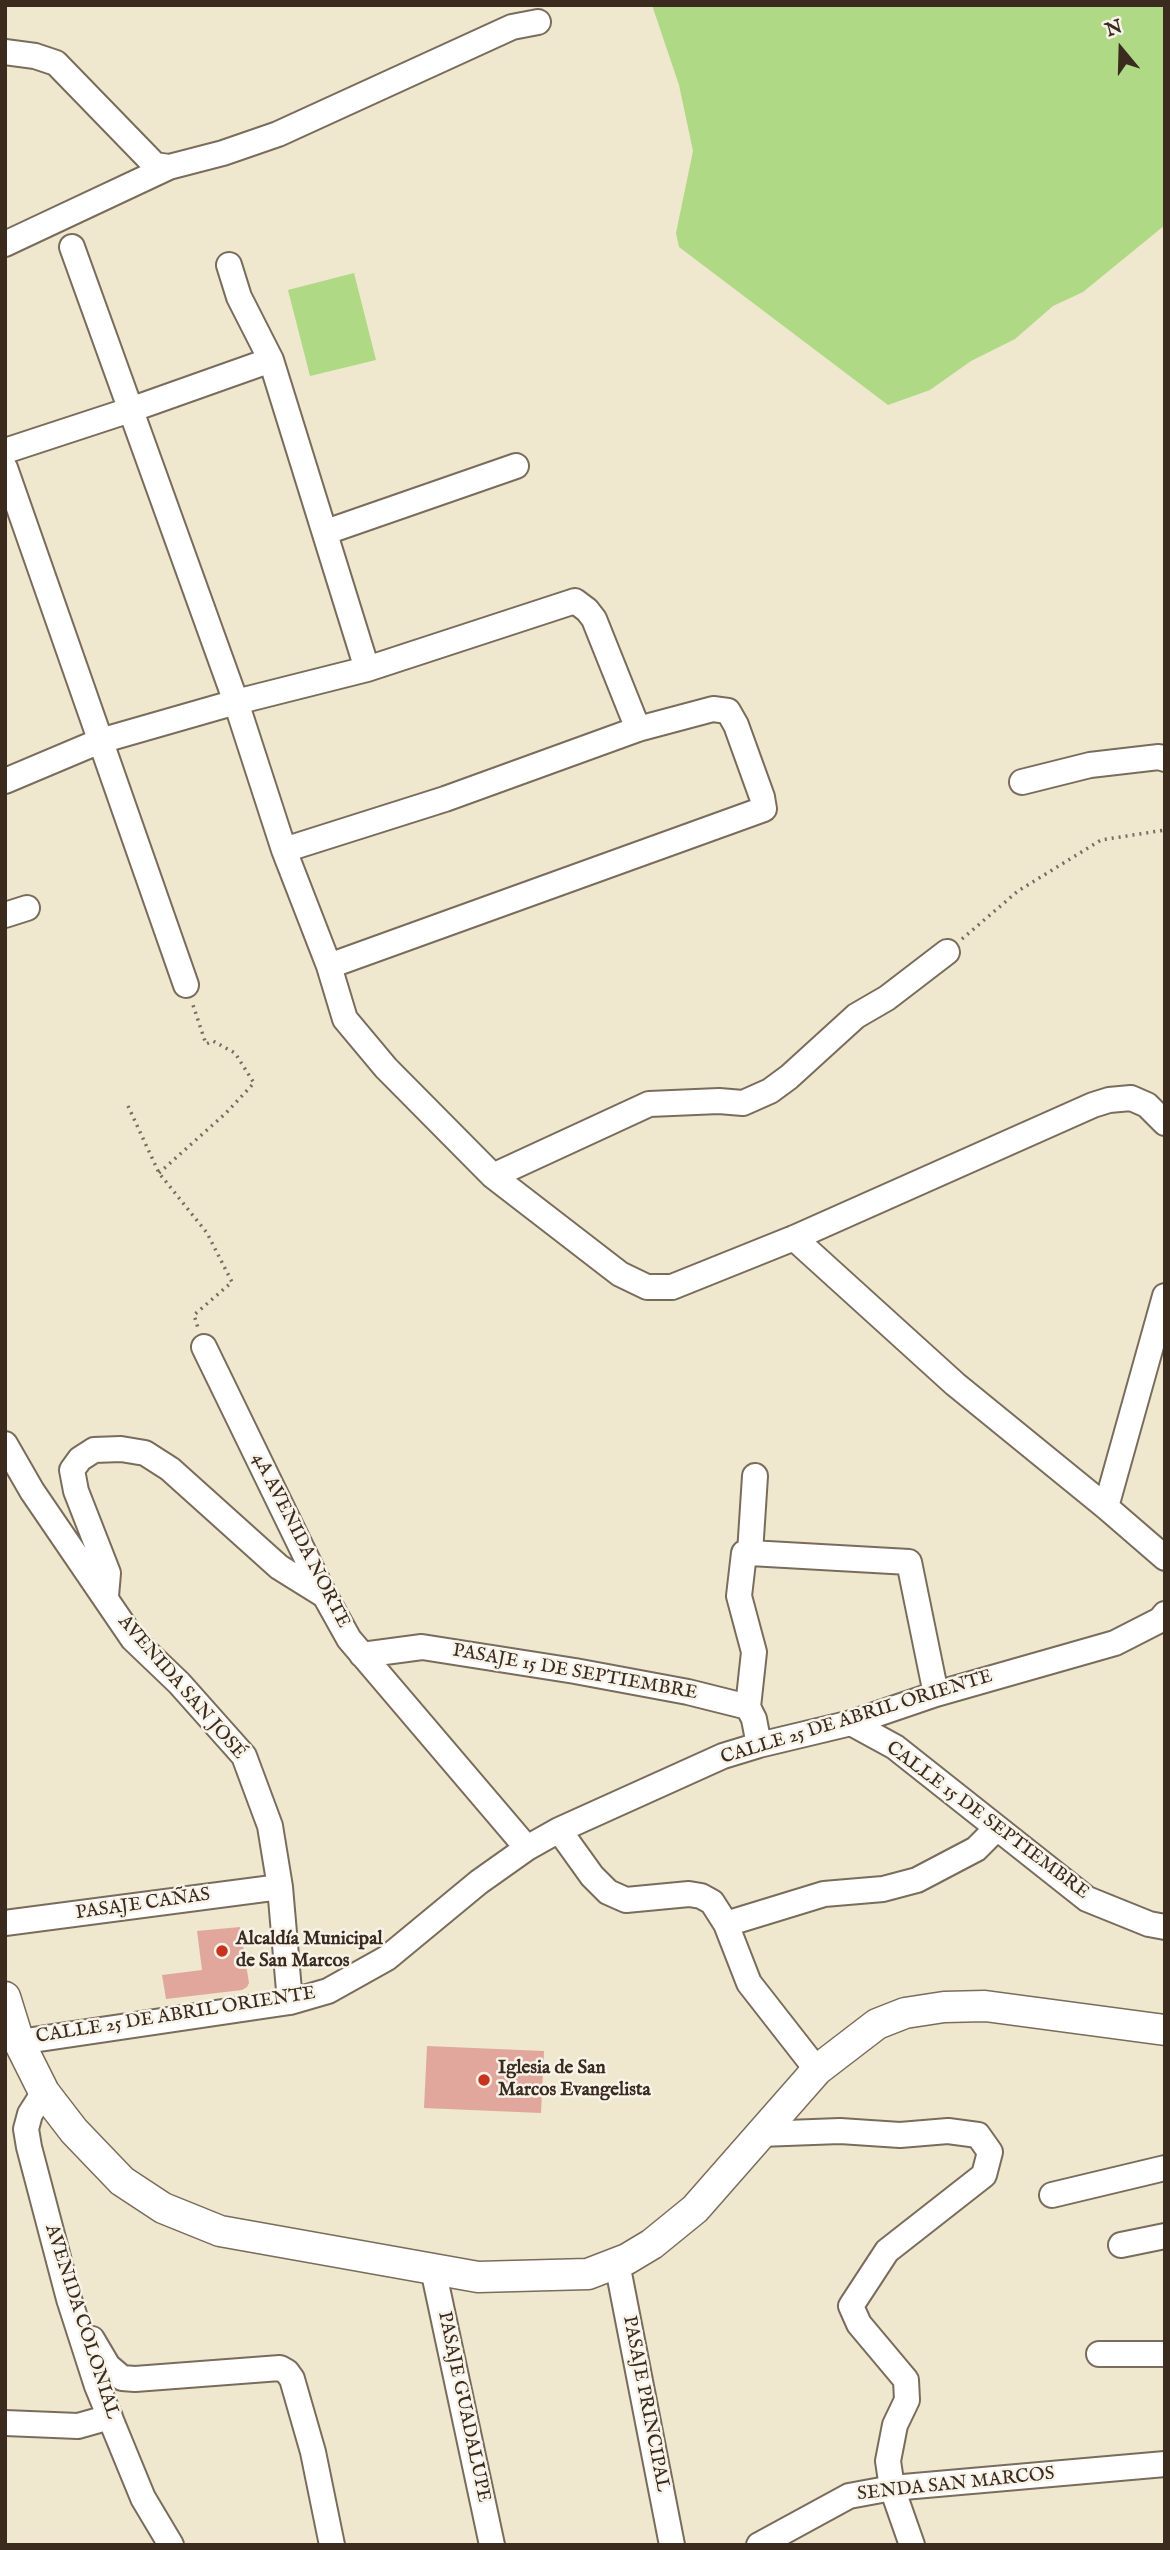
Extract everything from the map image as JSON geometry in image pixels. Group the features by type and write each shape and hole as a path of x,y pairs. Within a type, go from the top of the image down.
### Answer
{"main road":[{"path":"5,1997 19,2042 44,2092 74,2131 122,2181 163,2208 220,2231 478,2277 588,2274 617,2263 652,2244 695,2209 817,2070 877,2024 905,2013 925,2009 985,2006 1165,2030"}],"street":[{"path":"5,244 169,167 223,153 278,134 512,27 538,22"},
{"path":"5,52 35,56 56,63 155,165 169,167"},
{"path":"72,247 236,702 284,850 330,966 345,1018 386,1068 494,1176 620,1274 647,1287 673,1287 794,1238 1093,1105 1131,1098 1147,1105 1165,1123"},
{"path":"229,265 239,297 271,360 367,669"},
{"path":"5,451 271,360"},
{"path":"326,532 516,466"},
{"path":"5,468 186,985"},
{"path":"5,781 100,741 236,702 367,669 575,601 594,619 638,729"},
{"path":"284,850 445,799 638,729 713,709 728,711 736,725 764,809 330,966"},
{"path":"1022,782 1090,765 1159,757 1165,759"},
{"path":"494,1176 649,1104 719,1101 743,1103 770,1090 789,1077 856,1016 887,998 947,952"},
{"path":"794,1238 955,1384 1107,1507 1165,1558"},
{"path":"1107,1507 1165,1296"},
{"name":"4A AVENIDA NORTE","path":"204,1347 325,1596 349,1639 527,1848"},
{"name":"AVENIDA SAN JOSÉ","path":"5,1444 32,1491 133,1639 179,1683 244,1756 270,1826 280,1887 290,2002"},
{"path":"106,1597 107,1573 76,1491 72,1470 80,1459 94,1450 121,1449 145,1453 170,1469 279,1567 325,1596"},
{"path":"750,1553 755,1476"},
{"path":"760,1745 754,1719 748,1707 754,1652 739,1596 744,1553 909,1562 936,1694"},
{"name":"CALLE 25 DE ABRIL ORIENTE","path":"19,2042 290,2002 328,1991 387,1958 479,1882 527,1848 559,1830 591,1818 723,1756 851,1723 936,1694 1115,1643 1165,1614"},
{"name":"PASAJE 15 DE SEPTIEMBRE","path":"362,1655 422,1647 468,1653 651,1685 748,1707"},
{"name":"CALLE 15 DE SEPTIEMBRE","path":"851,1723 895,1747 1087,1899 1149,1924 1165,1927"},
{"path":"726,1924 824,1894 883,1889 917,1880 976,1849 997,1828"},
{"path":"559,1830 592,1876 608,1892 626,1900 689,1894 712,1902 726,1924 749,1983 817,2070"},
{"name":"PASAJE CAÑAS","path":"5,1923 280,1887"},
{"name":"AVENIDA COLONIAL","path":"44,2092 30,2114 26,2129 69,2299 97,2386 143,2498 171,2545"},
{"path":"760,2134 840,2132 900,2135 948,2131 978,2135 990,2152 984,2175 887,2251 851,2306 859,2324 906,2380 907,2400 895,2425 888,2461 892,2488 912,2545"},
{"path":"1052,2195 1165,2168"},
{"path":"1121,2245 1165,2236"},
{"name":"PASAJE PRINCIPAL","path":"617,2263 672,2545"},
{"name":"PASAJE GUADALUPE","path":"433,2269 492,2545"},
{"path":"69,2299 108,2366 122,2378 280,2368 287,2372 292,2379 313,2452 332,2545"},
{"path":"1099,2354 1165,2354"},
{"path":"5,2423 78,2426 110,2417"},
{"name":"SENDA SAN MARCOS","path":"759,2545 849,2496 892,2488 1165,2464"}],"path":[{"path":"947,952 1018,891 1101,839 1165,830"},
{"path":"159,1173 226,1113 254,1083 235,1053 213,1041 206,1044 186,985"},
{"path":"128,1106 159,1173 207,1233 232,1282 194,1315 204,1347"}],"green space":[{"path":"652,5 1165,5 1165,225 1083,292 1053,306 1015,339 971,361 930,390 888,405 679,247 676,233 693,151 679,85"},
{"path":"354,273 376,360 310,376 288,290"}],"building":[{"name":"Alcaldía Municipal de San Marcos","path":"240,1927 249,1983 247,1987 242,1990 166,1999 162,1975 202,1970 197,1931"},
{"name":"Iglesia de San Marcos Evangelista","path":"427,2046 544,2051 541,2113 424,2108"}],"place":[{"name":"Alcaldía Municipal de San Marcos","path":"222,1951"},
{"name":"Iglesia de San Marcos Evangelista","path":"484,2080"}]}
